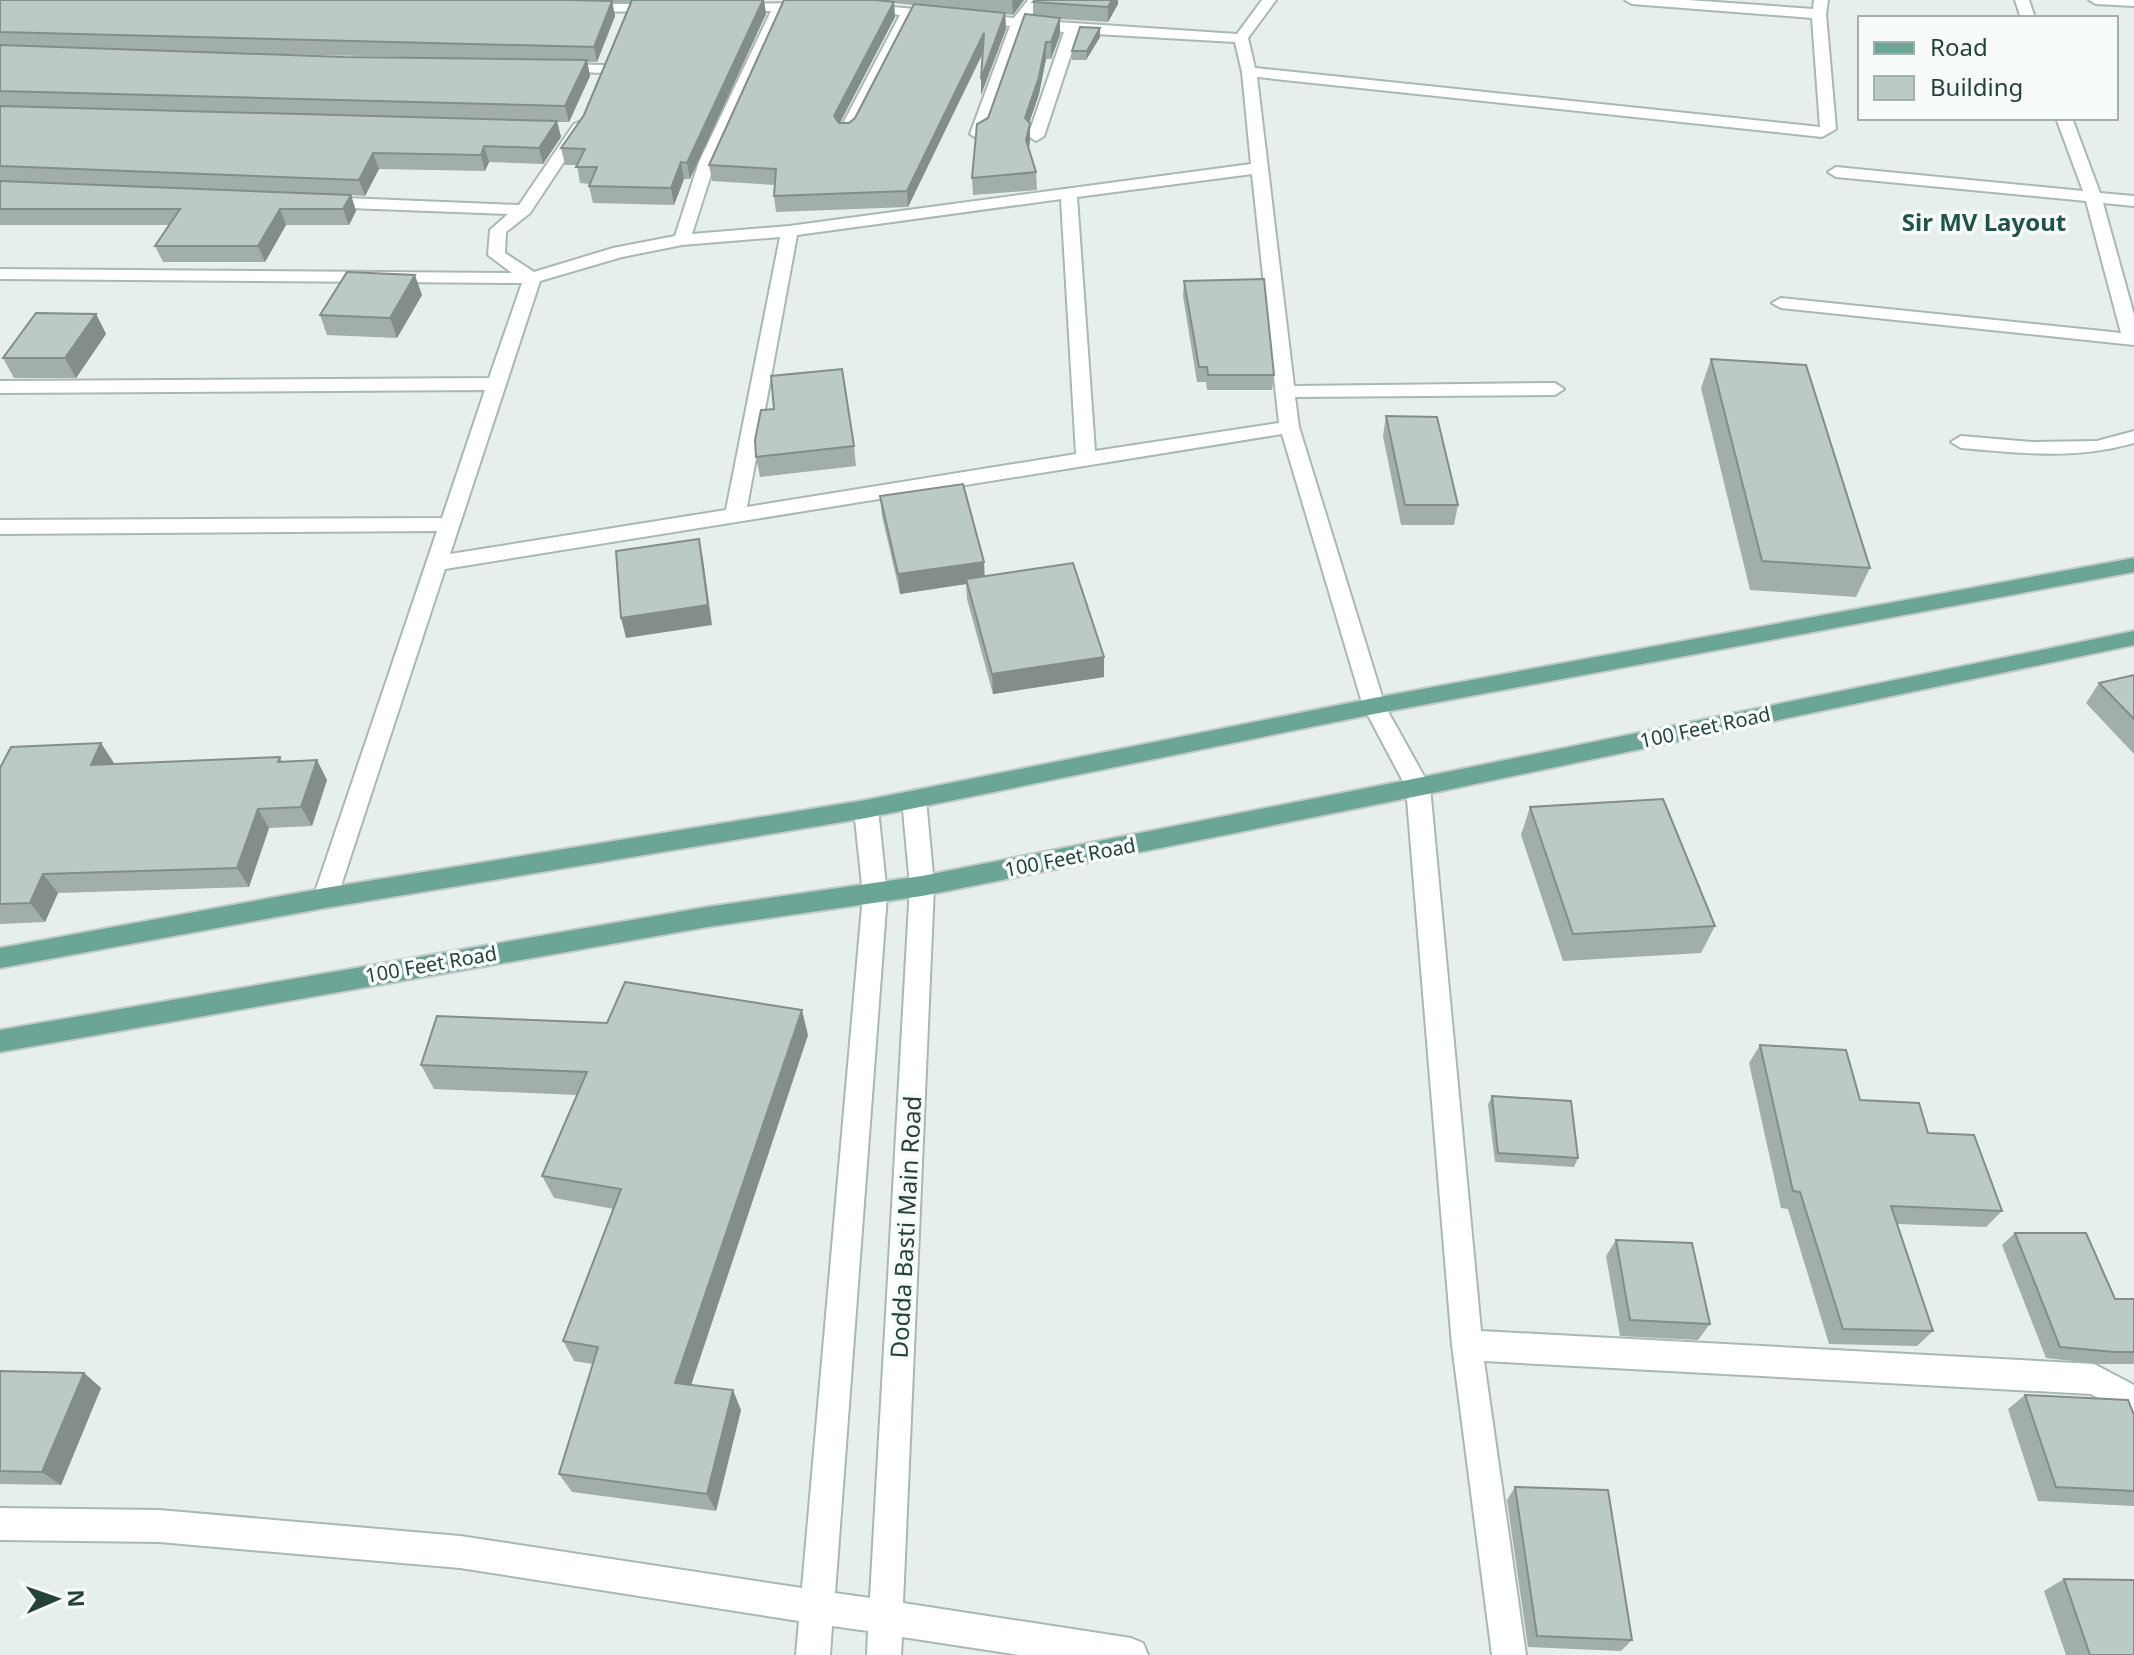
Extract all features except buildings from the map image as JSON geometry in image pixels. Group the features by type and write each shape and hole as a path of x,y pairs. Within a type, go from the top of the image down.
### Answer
{"main road":[{"path":"0,958 325,898 866,809 1374,706 2134,565"},
{"name":"100 Feet Road","path":"0,1041 691,919 875,895 1418,787 2134,638"}],"street":[{"path":"582,0 571,8 681,8"},
{"path":"863,0 856,6 1072,29 1241,38"},
{"path":"978,134 1018,23 1035,0"},
{"path":"1269,0 1241,38 1249,72 1289,427 1374,706 1418,787 1467,1345 1509,1655"},
{"path":"1249,72 1822,132 1828,129 1820,7 1633,0"},
{"path":"2096,0 2134,2"},
{"path":"724,7 826,7"},
{"path":"682,240 707,162 780,7"},
{"path":"532,278 496,255 498,230 524,210 569,130 591,99 628,9"},
{"path":"846,133 908,12"},
{"path":"1036,136 1072,29"},
{"path":"540,68 604,69"},
{"path":"1781,303 2133,342 2093,197 2065,120"},
{"path":"0,274 532,278 619,252 682,240 789,231 1260,168"},
{"path":"1836,172 2134,201"},
{"path":"1069,194 1086,457"},
{"path":"301,201 524,210"},
{"path":"735,517 789,231"},
{"path":"325,898 532,278"},
{"path":"0,387 497,384"},
{"path":"1285,392 1555,389"},
{"path":"439,563 735,517 1086,457 1289,427"},
{"path":"1961,442 2032,448 2098,447 2134,437"},
{"path":"0,527 452,524"},
{"name":"Dodda Basti Main Road","path":"884,1655 922,886 914,799"},
{"path":"813,1655 875,895 866,809"},
{"path":"1467,1345 2094,1379 2124,1396 2134,1409"},
{"path":"0,1524 159,1526 460,1552 1131,1655"}],"district":[{"name":"Sir MV Layout","path":"1984,221"}]}
